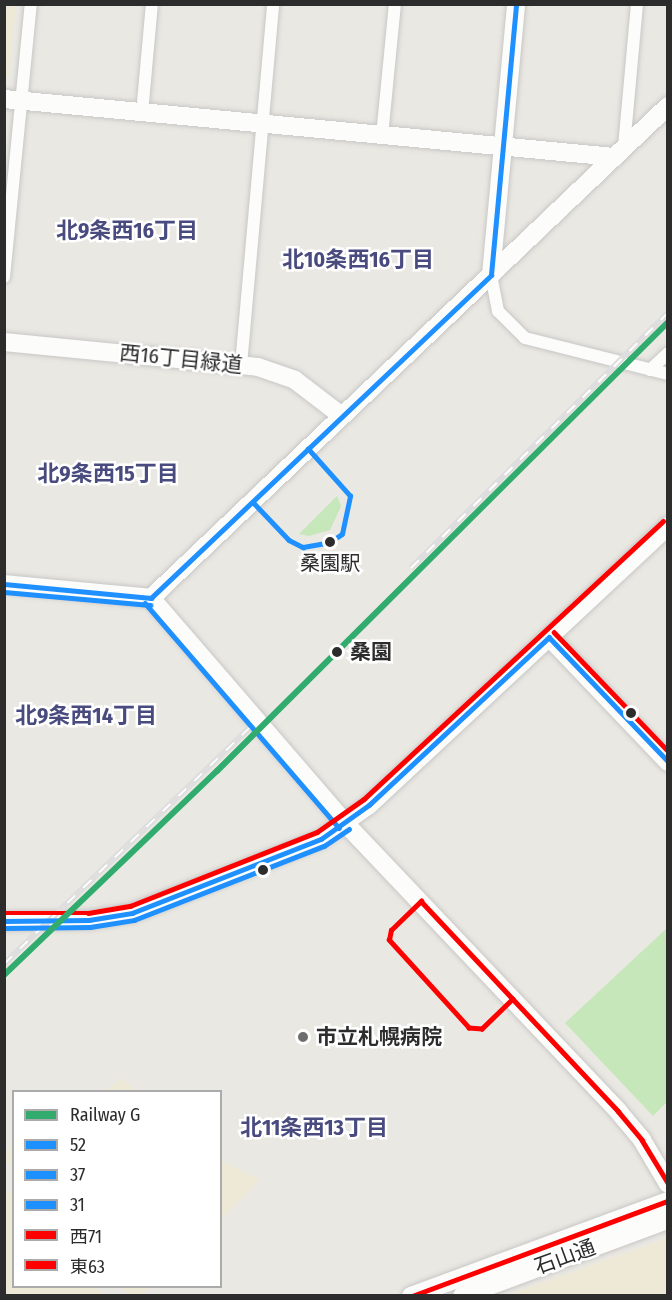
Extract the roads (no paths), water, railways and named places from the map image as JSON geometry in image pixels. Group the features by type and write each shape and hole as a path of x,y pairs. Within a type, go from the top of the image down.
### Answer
{"street":[{"path":"4,277 13,100 31,4"},
{"path":"142,113 152,4"},
{"path":"241,365 273,4"},
{"path":"382,136 394,4"},
{"path":"516,4 491,275 493,300 498,311 525,338 668,374"},
{"path":"619,152 637,4"},
{"path":"13,100 502,147 619,152"},
{"path":"151,598 668,106"},
{"name":"西16丁目緑道","path":"4,342 241,365 295,380 342,416"},
{"path":"650,370 668,353"},
{"path":"4,921 89,920 132,913 321,839 345,823 667,528"},
{"path":"4,584 151,598 345,823 618,1111 642,1140 668,1184"},
{"path":"549,637 668,762"},
{"name":"石山通","path":"411,1296 668,1201"},
{"name":"石山通","path":"462,1296 668,1220"}],"railway":[{"path":"411,568 668,313"},
{"path":"4,964 250,727"}],"rail line":[{"name":"G","path":"4,975 217,771 668,322"}],"place":[{"name":"桑園駅","path":"330,542"},
{"name":"桑園","path":"337,652"},
{"name":"市立札幌病院","path":"303,1037"}],"district":[{"name":"北9条西16丁目","path":"127,231"},
{"name":"北10条西16丁目","path":"358,260"},
{"name":"北9条西15丁目","path":"108,474"},
{"name":"北9条西14丁目","path":"86,716"},
{"name":"北11条西13丁目","path":"314,1128"}]}
